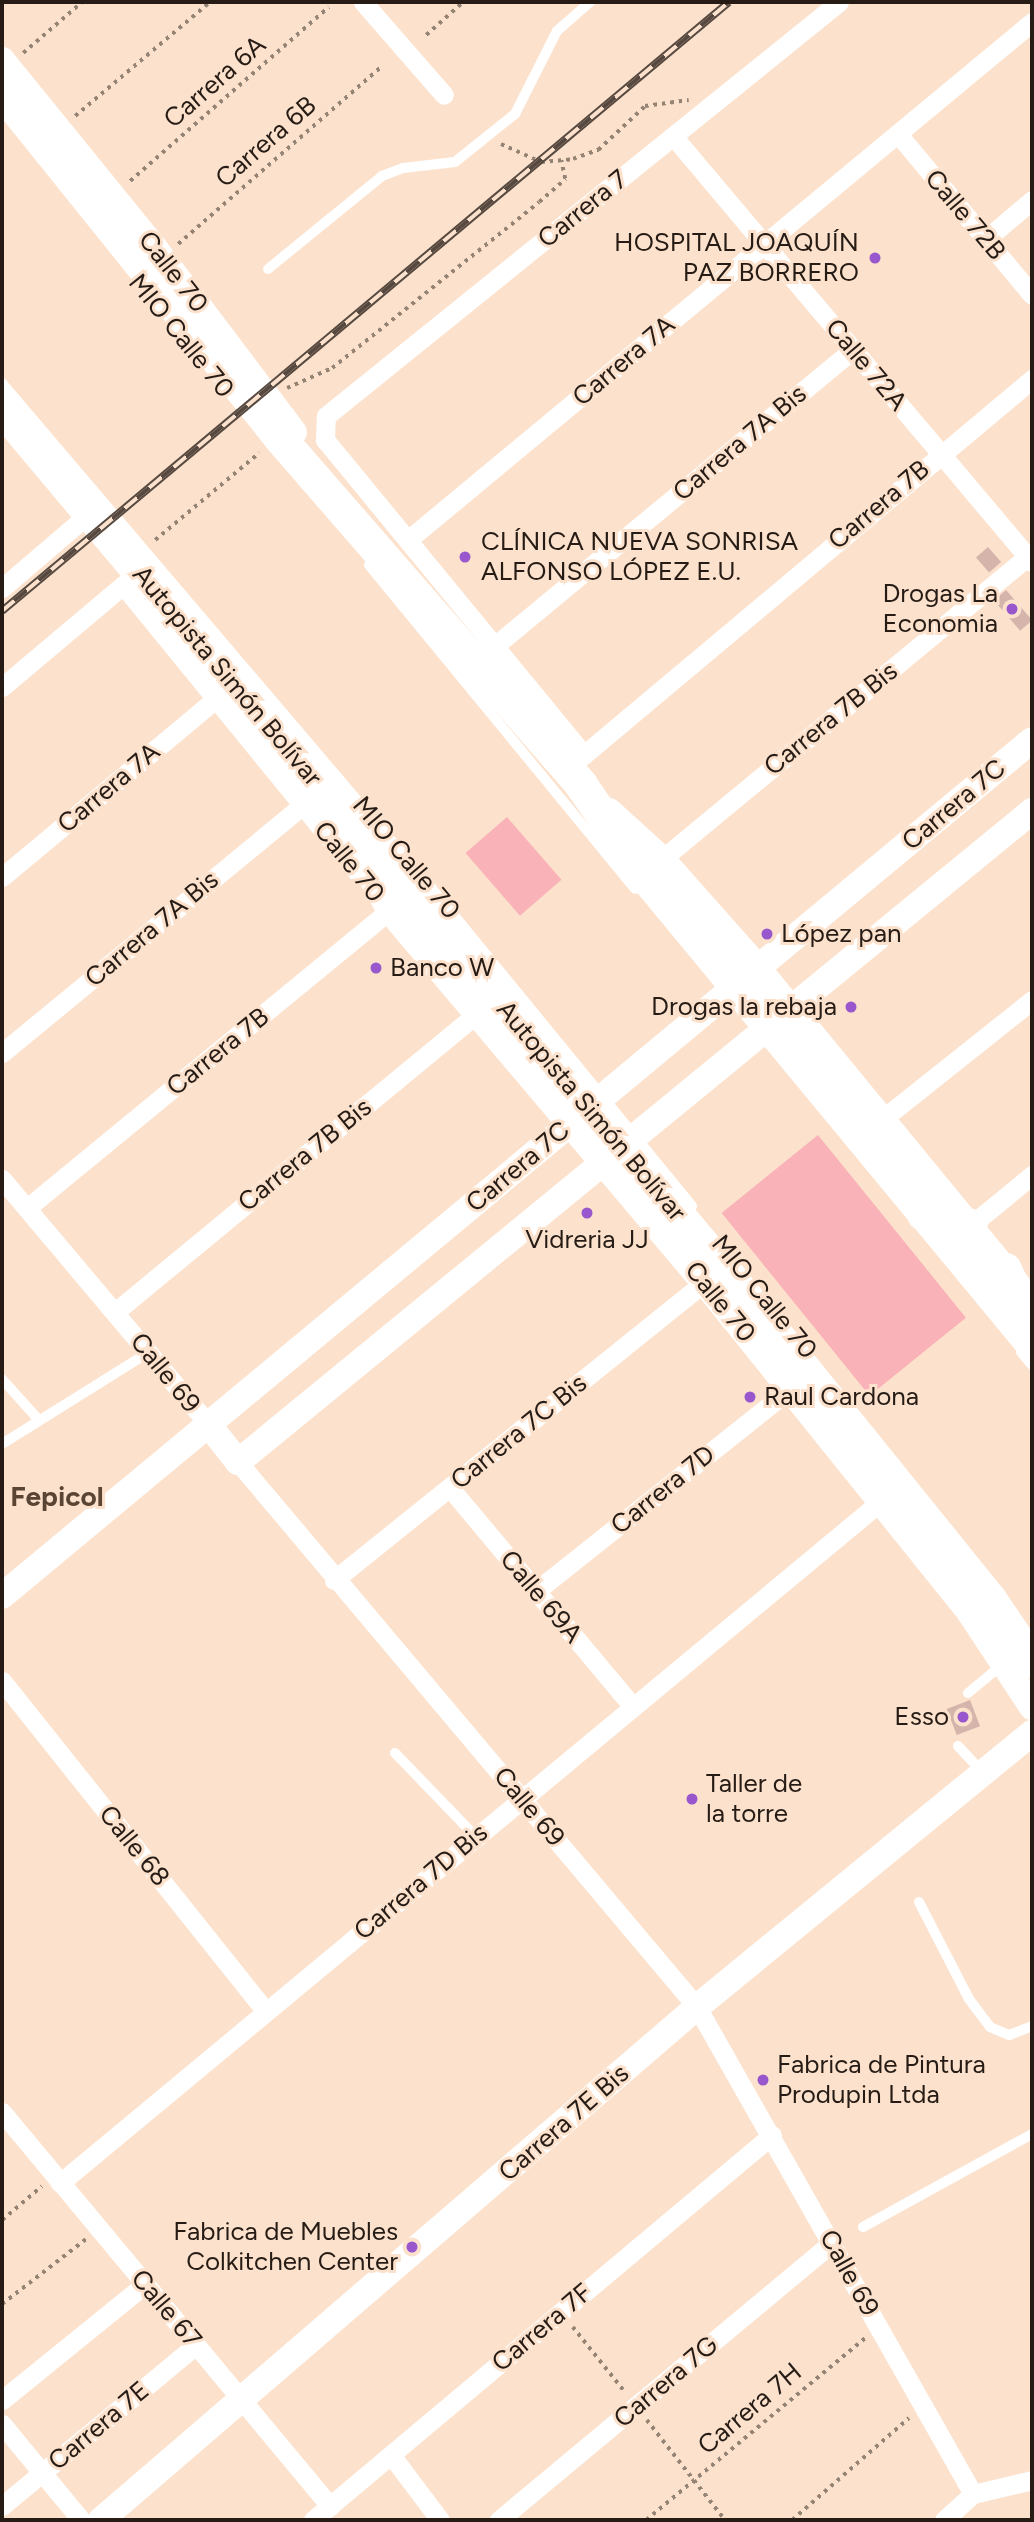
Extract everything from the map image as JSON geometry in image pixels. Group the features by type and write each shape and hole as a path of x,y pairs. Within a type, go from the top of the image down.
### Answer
{"highway":[{"path":"2,92 249,402 578,769 643,874 766,1027 1026,1340"},
{"name":"Autopista Simón Bolívar","path":"2,409 92,511 312,797 399,903 487,1005 588,1109 838,1411 990,1599 1019,1662"},
{"path":"923,1214 971,1225"},
{"path":"1005,1269 1026,1340"},
{"path":"790,1389 838,1411"},
{"path":"868,1449 880,1502"}],"street":[{"path":"363,2 444,95"},
{"name":"Carrera 7","path":"409,539 325,440 326,416 839,2"},
{"name":"Carrera 7A","path":"409,539 1032,22"},
{"name":"Calle 70","path":"12,57 271,400 331,494"},
{"name":"Calle 72B","path":"898,134 1032,296"},
{"name":"Calle 72A","path":"673,136 1031,558"},
{"path":"986,240 1032,200"},
{"name":"Carrera 7A Bis","path":"498,644 853,349"},
{"name":"Carrera 7B","path":"578,769 940,453 1032,379"},
{"path":"2,588 92,511"},
{"path":"409,539 498,644 578,769 662,859 735,989"},
{"name":"Carrera 7B Bis","path":"662,859 1031,558"},
{"name":"Calle 70","path":"2,687 123,585 216,699 312,797"},
{"name":"Carrera 7A","path":"2,877 216,699"},
{"name":"Carrera 7C","path":"2,1598 1032,740"},
{"name":"Carrera 7A Bis","path":"2,1053 312,797"},
{"name":"Carrera 7C","path":"237,1462 618,1146 1032,811"},
{"name":"Carrera 7B","path":"27,1208 399,903"},
{"path":"880,1121 1032,1000"},
{"name":"Carrera 7B Bis","path":"115,1312 487,1005"},
{"path":"766,1027 880,1121 971,1225 1032,1303"},
{"name":"Calle 70","path":"618,1146 704,1282 880,1502 1019,1662 1032,1707"},
{"path":"971,1225 1032,1175"},
{"name":"Calle 69","path":"2,1179 149,1352 334,1580 697,2007 772,2135 972,2494"},
{"name":"Carrera 7C Bis","path":"334,1580 704,1282"},
{"name":"Carrera 7D","path":"536,1591 790,1389"},
{"name":"Calle 69A","path":"450,1488 633,1707"},
{"name":"Carrera 7D Bis","path":"57,2180 880,1502"},
{"name":"Calle 68","path":"2,1681 265,2011"},
{"name":"Carrera 7E Bis","path":"101,2520 243,2403 697,2007 1032,1733"},
{"name":"Calle 67","path":"2,2112 330,2506"},
{"name":"Carrera 7F","path":"313,2520 772,2135"},
{"name":"Carrera 7G","path":"499,2520 832,2243"},
{"path":"2,2400 145,2284"},
{"name":"Carrera 7E","path":"2,2506 196,2345"},
{"path":"2,2424 81,2520"},
{"path":"391,2455 440,2520"},
{"path":"944,2520 972,2494 1032,2480"}],"lane":[{"path":"268,269 382,176 403,167 454,162 515,114 556,31 590,2"},
{"name":"MIO Calle 70","path":"76,206 206,368"},
{"name":"MIO Calle 70","path":"2,383 588,1109"},
{"name":"MIO Calle 70","path":"247,419 297,478"},
{"path":"359,553 639,895"},
{"name":"MIO Calle 70","path":"618,1146 699,1216"},
{"name":"MIO Calle 70","path":"724,1248 802,1345"},
{"path":"1026,1340 1032,1365"},
{"path":"2,1444 37,1418 149,1352"},
{"name":"MIO Calle 70","path":"828,1377 1032,1638"},
{"path":"2,1379 37,1418"},
{"path":"968,1693 1019,1662"},
{"path":"958,1746 982,1772"},
{"path":"395,1753 476,1836"},
{"path":"919,1902 969,1999 990,2027 1009,2035 1032,2026"},
{"path":"863,2227 1032,2134"}],"path":[{"path":"12,57 82,2"},
{"path":"73,117 210,2"},
{"path":"426,35 463,2"},
{"name":"Carrera 6A","path":"126,184 329,8"},
{"name":"Carrera 6B","path":"178,244 380,68"},
{"path":"490,133 523,156 541,162 561,160 598,150 645,106 687,98 693,105"},
{"path":"285,388 332,368 539,202 565,179 561,160"},
{"path":"153,542 259,453"},
{"path":"2,2220 57,2180"},
{"path":"2,2304 98,2229"},
{"name":"Carrera 7H","path":"646,2520 879,2327"},
{"path":"792,2520 923,2406"}],"shaded area":[{"path":"507,817 561,880 520,916 465,853"},
{"path":"818,1135 966,1318 870,1396 722,1213"}],"building":[{"path":"988,547 1001,562 989,573 976,557"},
{"name":"Drogas La Economia","path":"1006,590 1032,620 1020,631 994,600"},
{"name":"Esso","path":"970,1700 980,1726 957,1735 947,1709"}],"railway":[{"path":"2,611 729,2"}],"place":[{"name":"HOSPITAL JOAQUÍN PAZ BORRERO","path":"875,258"},
{"name":"CLÍNICA NUEVA SONRISA ALFONSO LÓPEZ E.U.","path":"465,557"},
{"name":"Drogas La Economia","path":"1012,609"},
{"name":"López pan","path":"767,934"},
{"name":"Banco W","path":"376,968"},
{"name":"Drogas la rebaja","path":"851,1007"},
{"name":"Vidreria JJ","path":"587,1213"},
{"name":"Raul Cardona","path":"750,1397"},
{"name":"Esso","path":"963,1717"},
{"name":"Taller de la torre","path":"692,1799"},
{"name":"Fabrica de Pintura Produpin Ltda","path":"763,2080"},
{"name":"Fabrica de Muebles Colkitchen Center","path":"412,2247"}],"district":[{"name":"Fepicol","path":"57,1496"}]}
